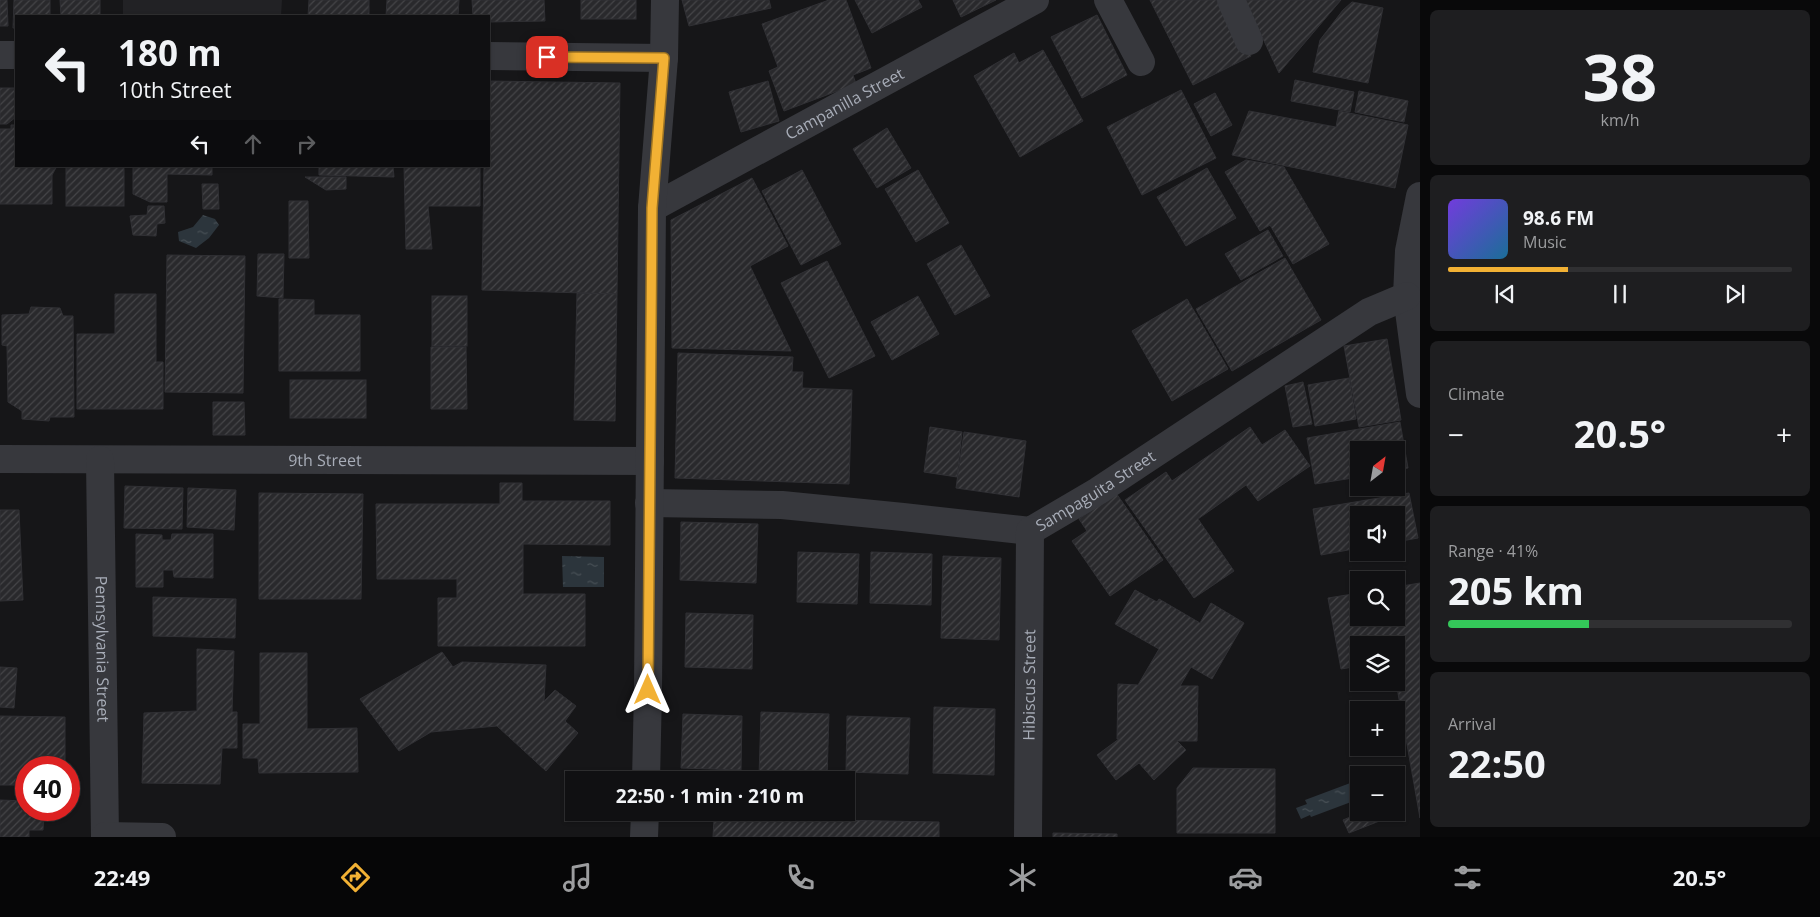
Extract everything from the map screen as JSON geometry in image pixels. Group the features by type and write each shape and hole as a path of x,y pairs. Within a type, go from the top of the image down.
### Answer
{"street":[{"path":"646,771 652,208 664,58 665,0"},
{"name":"Campanilla Street","path":"652,208 1035,0"},
{"path":"1108,0 1141,62"},
{"path":"1231,0 1249,41"},
{"path":"0,55 15,55"},
{"path":"490,56 664,58"},
{"path":"1420,196 1409,251 1407,296 1420,394"},
{"name":"Sampaguita Street","path":"650,503 782,505 903,516 1030,531 1098,491 1369,312 1407,296"},
{"name":"9th Street","path":"0,459 650,461"},
{"name":"Pennsylvania Street","path":"100,460 105,837"},
{"name":"Hibiscus Street","path":"1028,837 1030,531"},
{"path":"644,837 645,821"},
{"path":"105,837 162,837"}],"shaded area":[{"path":"123,0 282,0 281,15 123,15"}],"water":[{"path":"203,215 215,219 219,225 209,238 196,248 179,241 178,232 193,227"},
{"path":"562,556 604,557 604,587 563,587"},
{"path":"1350,783 1350,802 1301,819 1296,808 1307,804 1305,800"}],"building":[{"path":"0,0 7,0 8,26 0,26"},
{"path":"14,0 50,0 50,15 15,15 15,28 13,28"},
{"path":"60,0 100,0 100,15 61,15"},
{"path":"309,0 369,0 369,15 308,15"},
{"path":"387,0 459,0 458,15 386,15"},
{"path":"472,0 544,0 545,21 490,22 490,15 473,15"},
{"path":"581,0 636,0 636,19 581,19"},
{"path":"682,0 769,0 771,8 689,26"},
{"path":"829,0 846,0 871,68 853,75 856,84 784,111 769,71 778,67 762,24"},
{"path":"855,0 918,0 922,7 872,33"},
{"path":"953,0 996,0 961,17"},
{"path":"1150,0 1222,0 1251,56 1193,85"},
{"path":"1245,0 1341,0 1279,73"},
{"path":"1352,2 1383,8 1368,83 1313,72 1320,40 1343,10"},
{"path":"1097,15 1127,75 1082,98 1051,37"},
{"path":"1043,50 1083,121 1020,157 974,76 1014,53 1019,63"},
{"path":"1295,80 1354,92 1350,112 1291,101"},
{"path":"490,81 620,83 617,294 482,290 484,167 490,167"},
{"path":"768,81 779,121 741,132 729,92"},
{"path":"0,88 15,88 15,118 7,124 0,124"},
{"path":"1181,90 1216,158 1142,195 1107,127"},
{"path":"1359,91 1408,101 1404,122 1355,112"},
{"path":"1215,93 1232,125 1211,136 1194,104"},
{"path":"1249,111 1336,127 1339,111 1408,125 1395,188 1232,155"},
{"path":"11,125 15,125 15,167 56,167 52,175 52,204 0,204 0,129 11,129"},
{"path":"887,128 911,168 877,188 853,149"},
{"path":"1246,160 1284,167 1329,244 1293,264 1270,225 1260,231 1225,172"},
{"path":"66,167 124,167 124,206 66,206"},
{"path":"133,167 212,167 212,175 167,174 167,202 150,202 133,194"},
{"path":"319,167 393,167 394,177 319,175"},
{"path":"404,167 480,167 480,206 428,206 432,249 406,249"},
{"path":"1207,168 1236,218 1186,246 1157,197"},
{"path":"802,170 841,244 801,265 762,191"},
{"path":"918,170 949,223 916,242 885,189"},
{"path":"305,177 346,177 346,189 326,190"},
{"path":"752,178 788,246 750,266 791,351 672,348 671,220"},
{"path":"202,184 218,184 219,209 203,209"},
{"path":"289,201 308,201 309,258 289,258"},
{"path":"148,206 164,206 165,223 157,224 156,236 133,235 130,216 147,215"},
{"path":"1268,230 1283,256 1241,280 1225,254"},
{"path":"961,245 990,296 955,315 927,264"},
{"path":"258,254 284,254 283,298 257,296"},
{"path":"167,255 245,256 243,393 165,392"},
{"path":"1285,258 1321,320 1232,371 1196,309"},
{"path":"827,261 875,356 829,378 781,283"},
{"path":"577,293 617,294 615,421 574,420"},
{"path":"115,294 156,294 156,362 163,362 163,409 77,409 77,334 115,334"},
{"path":"432,296 467,296 467,346 432,346"},
{"path":"918,296 939,334 892,360 871,322"},
{"path":"279,299 314,300 314,315 360,315 360,371 279,371"},
{"path":"1187,299 1228,369 1172,401 1132,331"},
{"path":"31,307 60,308 63,316 73,316 74,417 50,417 49,421 22,419 22,411 8,402 7,346 2,345 2,315 29,314"},
{"path":"1387,339 1401,420 1359,427 1344,346"},
{"path":"431,347 466,347 467,409 431,409"},
{"path":"678,353 793,357 792,372 803,372 802,388 852,390 849,484 675,478"},
{"path":"1349,378 1356,419 1315,426 1308,385"},
{"path":"290,380 366,380 366,418 290,418"},
{"path":"1303,382 1312,424 1293,427 1285,386"},
{"path":"213,402 244,402 245,435 213,435"},
{"path":"1400,422 1403,441 1350,441 1350,478 1315,484 1307,438"},
{"path":"930,427 962,432 957,477 924,472"},
{"path":"1250,427 1262,445 1285,430 1310,466 1258,501 1246,485 1198,519 1234,571 1194,598 1125,500 1166,472 1172,481"},
{"path":"964,432 1026,441 1019,497 956,488"},
{"path":"1405,451 1408,468 1405,468"},
{"path":"500,483 522,483 522,501 610,501 610,545 523,544 523,594 585,594 585,646 438,646 438,598 457,598 457,579 377,579 376,504 500,504"},
{"path":"125,486 183,488 182,529 124,528"},
{"path":"188,488 236,490 234,530 187,527"},
{"path":"259,493 363,494 361,599 259,599"},
{"path":"1116,493 1163,560 1110,596 1072,541 1087,531 1079,519"},
{"path":"1409,493 1418,538 1405,540 1405,506 1350,506 1350,550 1321,555 1313,509 1391,496 1405,496 1405,494"},
{"path":"0,510 19,510 23,600 0,601"},
{"path":"681,522 758,524 756,583 680,580"},
{"path":"136,534 162,535 162,540 171,540 172,534 213,534 213,578 174,577 173,570 163,570 163,587 136,587"},
{"path":"798,552 859,554 857,604 797,602"},
{"path":"871,552 932,554 931,605 870,603"},
{"path":"943,556 1001,558 999,640 941,638"},
{"path":"1420,583 1420,818 1405,733 1405,701 1399,701 1398,691 1405,691 1405,636 1350,636 1350,668 1341,669 1328,598 1350,594 1350,626 1405,626 1405,586"},
{"path":"1135,590 1157,602 1159,599 1200,623 1211,603 1244,623 1212,679 1191,667 1180,686 1198,686 1197,741 1177,741 1186,750 1154,780 1139,763 1116,780 1097,755 1119,739 1117,739 1118,684 1138,685 1159,649 1115,624"},
{"path":"153,597 236,599 235,638 153,636"},
{"path":"686,613 753,615 752,669 685,667"},
{"path":"197,649 234,651 232,712 237,712 237,748 222,748 220,784 142,783 144,713 197,711"},
{"path":"442,652 453,667 462,662 546,665 544,701 555,690 576,706 565,721 578,733 546,771 497,726 431,732 399,751 360,699"},
{"path":"260,653 307,653 307,729 357,728 358,772 259,773 258,758 243,758 243,724 260,724"},
{"path":"0,667 17,668 14,708 0,707"},
{"path":"934,707 995,709 994,775 933,773"},
{"path":"761,712 829,714 827,771 759,771"},
{"path":"683,714 742,716 741,770 681,768"},
{"path":"0,716 65,717 65,756 15,756 15,785 0,785"},
{"path":"847,716 910,718 908,774 846,771"},
{"path":"1193,768 1275,769 1275,833 1177,833 1177,788"},
{"path":"0,800 15,801 15,821 43,821 43,830 29,830 29,837 0,837"},
{"path":"1350,817 1350,821 1379,821 1349,833 1343,820"},
{"path":"714,821 939,822 939,837 713,837"},
{"path":"1053,833 1117,834 1117,837 1053,837"}],"route":[{"path":"547,57 664,58 652,208 648,690"}]}
